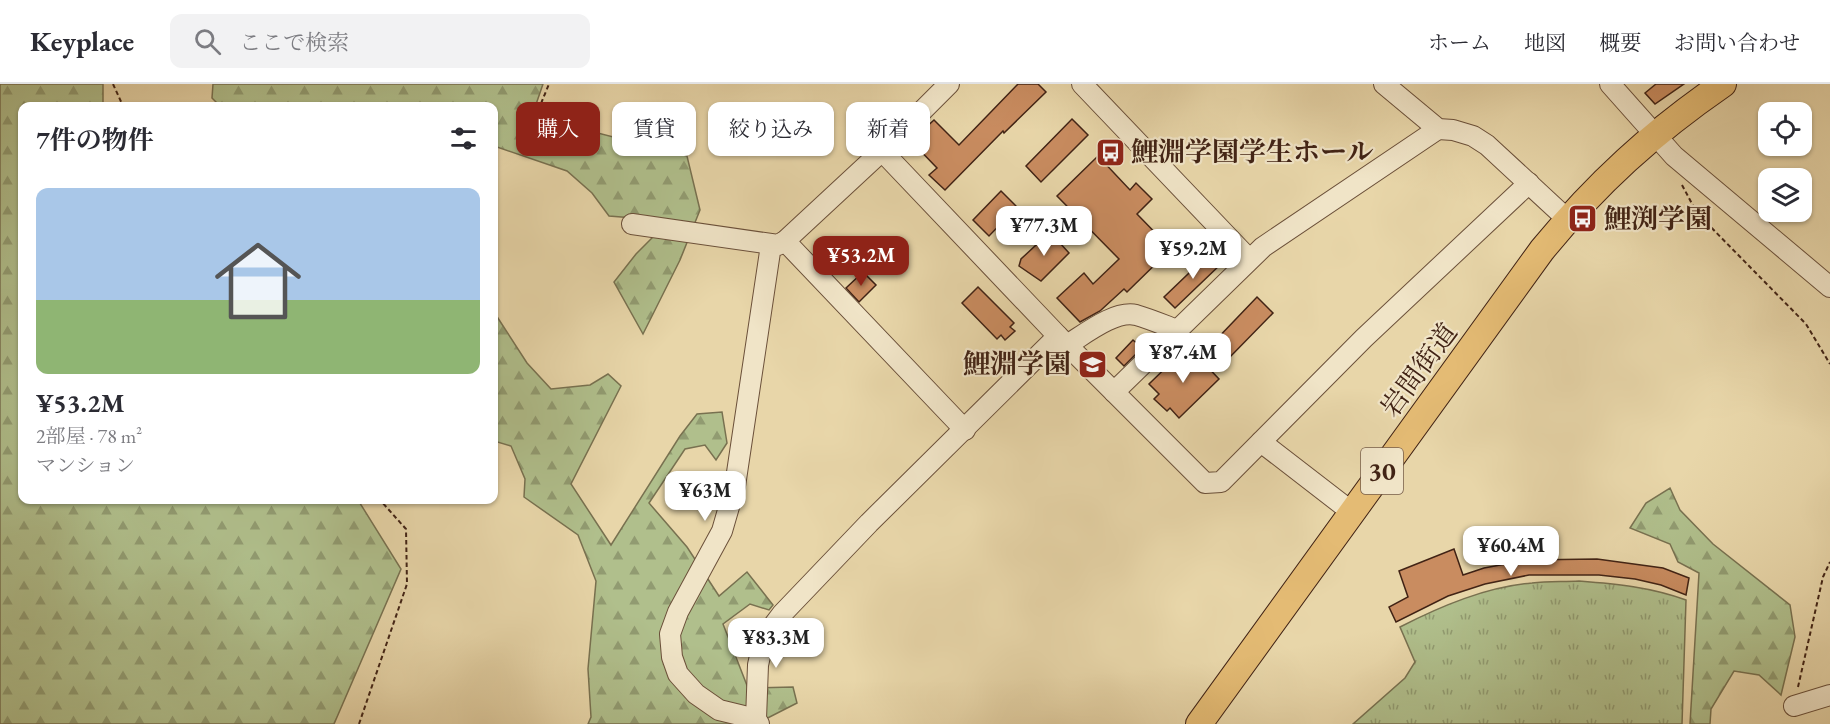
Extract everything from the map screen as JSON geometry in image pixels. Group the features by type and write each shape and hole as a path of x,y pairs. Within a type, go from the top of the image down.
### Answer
{"main road":[{"name":"岩間街道","path":"1199,724 1518,282 1567,219 1627,158 1655,134 1723,84"}],"street":[{"path":"930,103 949,84"},
{"path":"1082,84 1249,259"},
{"path":"1384,84 1438,129 1453,130 1473,136 1487,145 1567,219"},
{"path":"1610,84 1674,156 1830,287"},
{"path":"1114,392 1249,259 1275,238 1438,129"},
{"path":"876,156 778,243 735,486 722,531 678,612 670,634 672,657 678,674 696,694 719,710 758,722 758,665 764,638 782,614 869,523 1063,340 1116,317 1126,315 1135,315 1177,330"},
{"path":"887,156 1063,340 1205,483 1221,482 1364,338 1529,183"},
{"path":"632,224 778,243 965,430"},
{"path":"1261,442 1353,513"},
{"path":"1794,706 1830,695"}],"path":[{"path":"112,84 121,102"},
{"path":"542,102 549,84"},
{"path":"1682,184 1697,213 1806,324 1830,364"},
{"path":"359,724 407,584 406,530 383,504"},
{"path":"1794,706 1823,577 1830,562"}],"green space":[{"path":"0,84 103,84 103,102 18,102 18,504 360,504 401,569 334,724 0,724"},
{"path":"213,84 543,84 537,102 516,102 516,154 498,147 498,102 216,102 212,98"},
{"path":"600,134 612,137 612,156 687,156 700,210 680,260 643,334 614,282 636,254 664,226 634,218 609,216 592,193 567,171 523,156 600,156"},
{"path":"498,318 527,363 551,389 590,385 608,374 621,386 571,484 611,545 680,436 697,414 722,412 727,443 716,460 705,445 685,449 649,503 687,547 719,596 747,572 773,605 769,610 750,604 723,624 748,688 793,687 797,703 756,724 588,724 591,717 588,669 596,581 578,535 524,497 525,479 511,446 498,442"},
{"path":"1670,488 1680,510 1713,544 1790,605 1795,637 1781,695 1759,675 1734,671 1711,709 1710,724 1690,724 1699,573 1678,562 1670,544 1630,528 1646,503"},
{"path":"1579,581 1646,589 1686,600 1682,724 1353,724 1405,678 1415,662 1400,627 1431,612 1481,593 1538,582"}],"building":[{"path":"1018,84 1038,84 1046,92 1004,133 1003,131 945,190 929,175 937,168 925,156 930,156 930,124 934,120 959,145"},
{"path":"1656,84 1684,84 1655,104 1645,93"},
{"path":"1072,119 1088,135 1041,182 1026,166"},
{"path":"1098,156 1130,190 1136,183 1152,199 1137,214 1171,249 1127,292 1124,289 1100,311 1080,322 1057,298 1084,273 1093,284 1119,259 1057,196"},
{"path":"1001,191 1017,207 989,236 973,220"},
{"path":"1050,232 1069,253 1041,281 1019,266 1021,259"},
{"path":"1211,252 1222,263 1175,308 1164,297"},
{"path":"863,272 876,285 859,302 846,288"},
{"path":"978,287 1014,323 1010,327 1015,331 1005,340 1001,335 997,339 962,303"},
{"path":"1257,297 1273,313 1229,358 1213,343"},
{"path":"1133,340 1142,348 1124,366 1116,358"},
{"path":"1184,350 1194,360 1197,356 1219,379 1179,418 1170,408 1167,411 1154,399 1159,394 1149,384"},
{"path":"1454,549 1463,575 1484,568 1527,560 1597,559 1663,568 1689,578 1686,595 1661,585 1635,579 1599,575 1529,575 1485,584 1448,596 1396,622 1389,607 1408,597 1399,571"}],"place":[{"name":"鯉淵学園学生ホール","path":"1110,152"},
{"name":"鯉渕学園","path":"1583,219"},
{"name":"鯉淵学園","path":"1092,364"}]}
